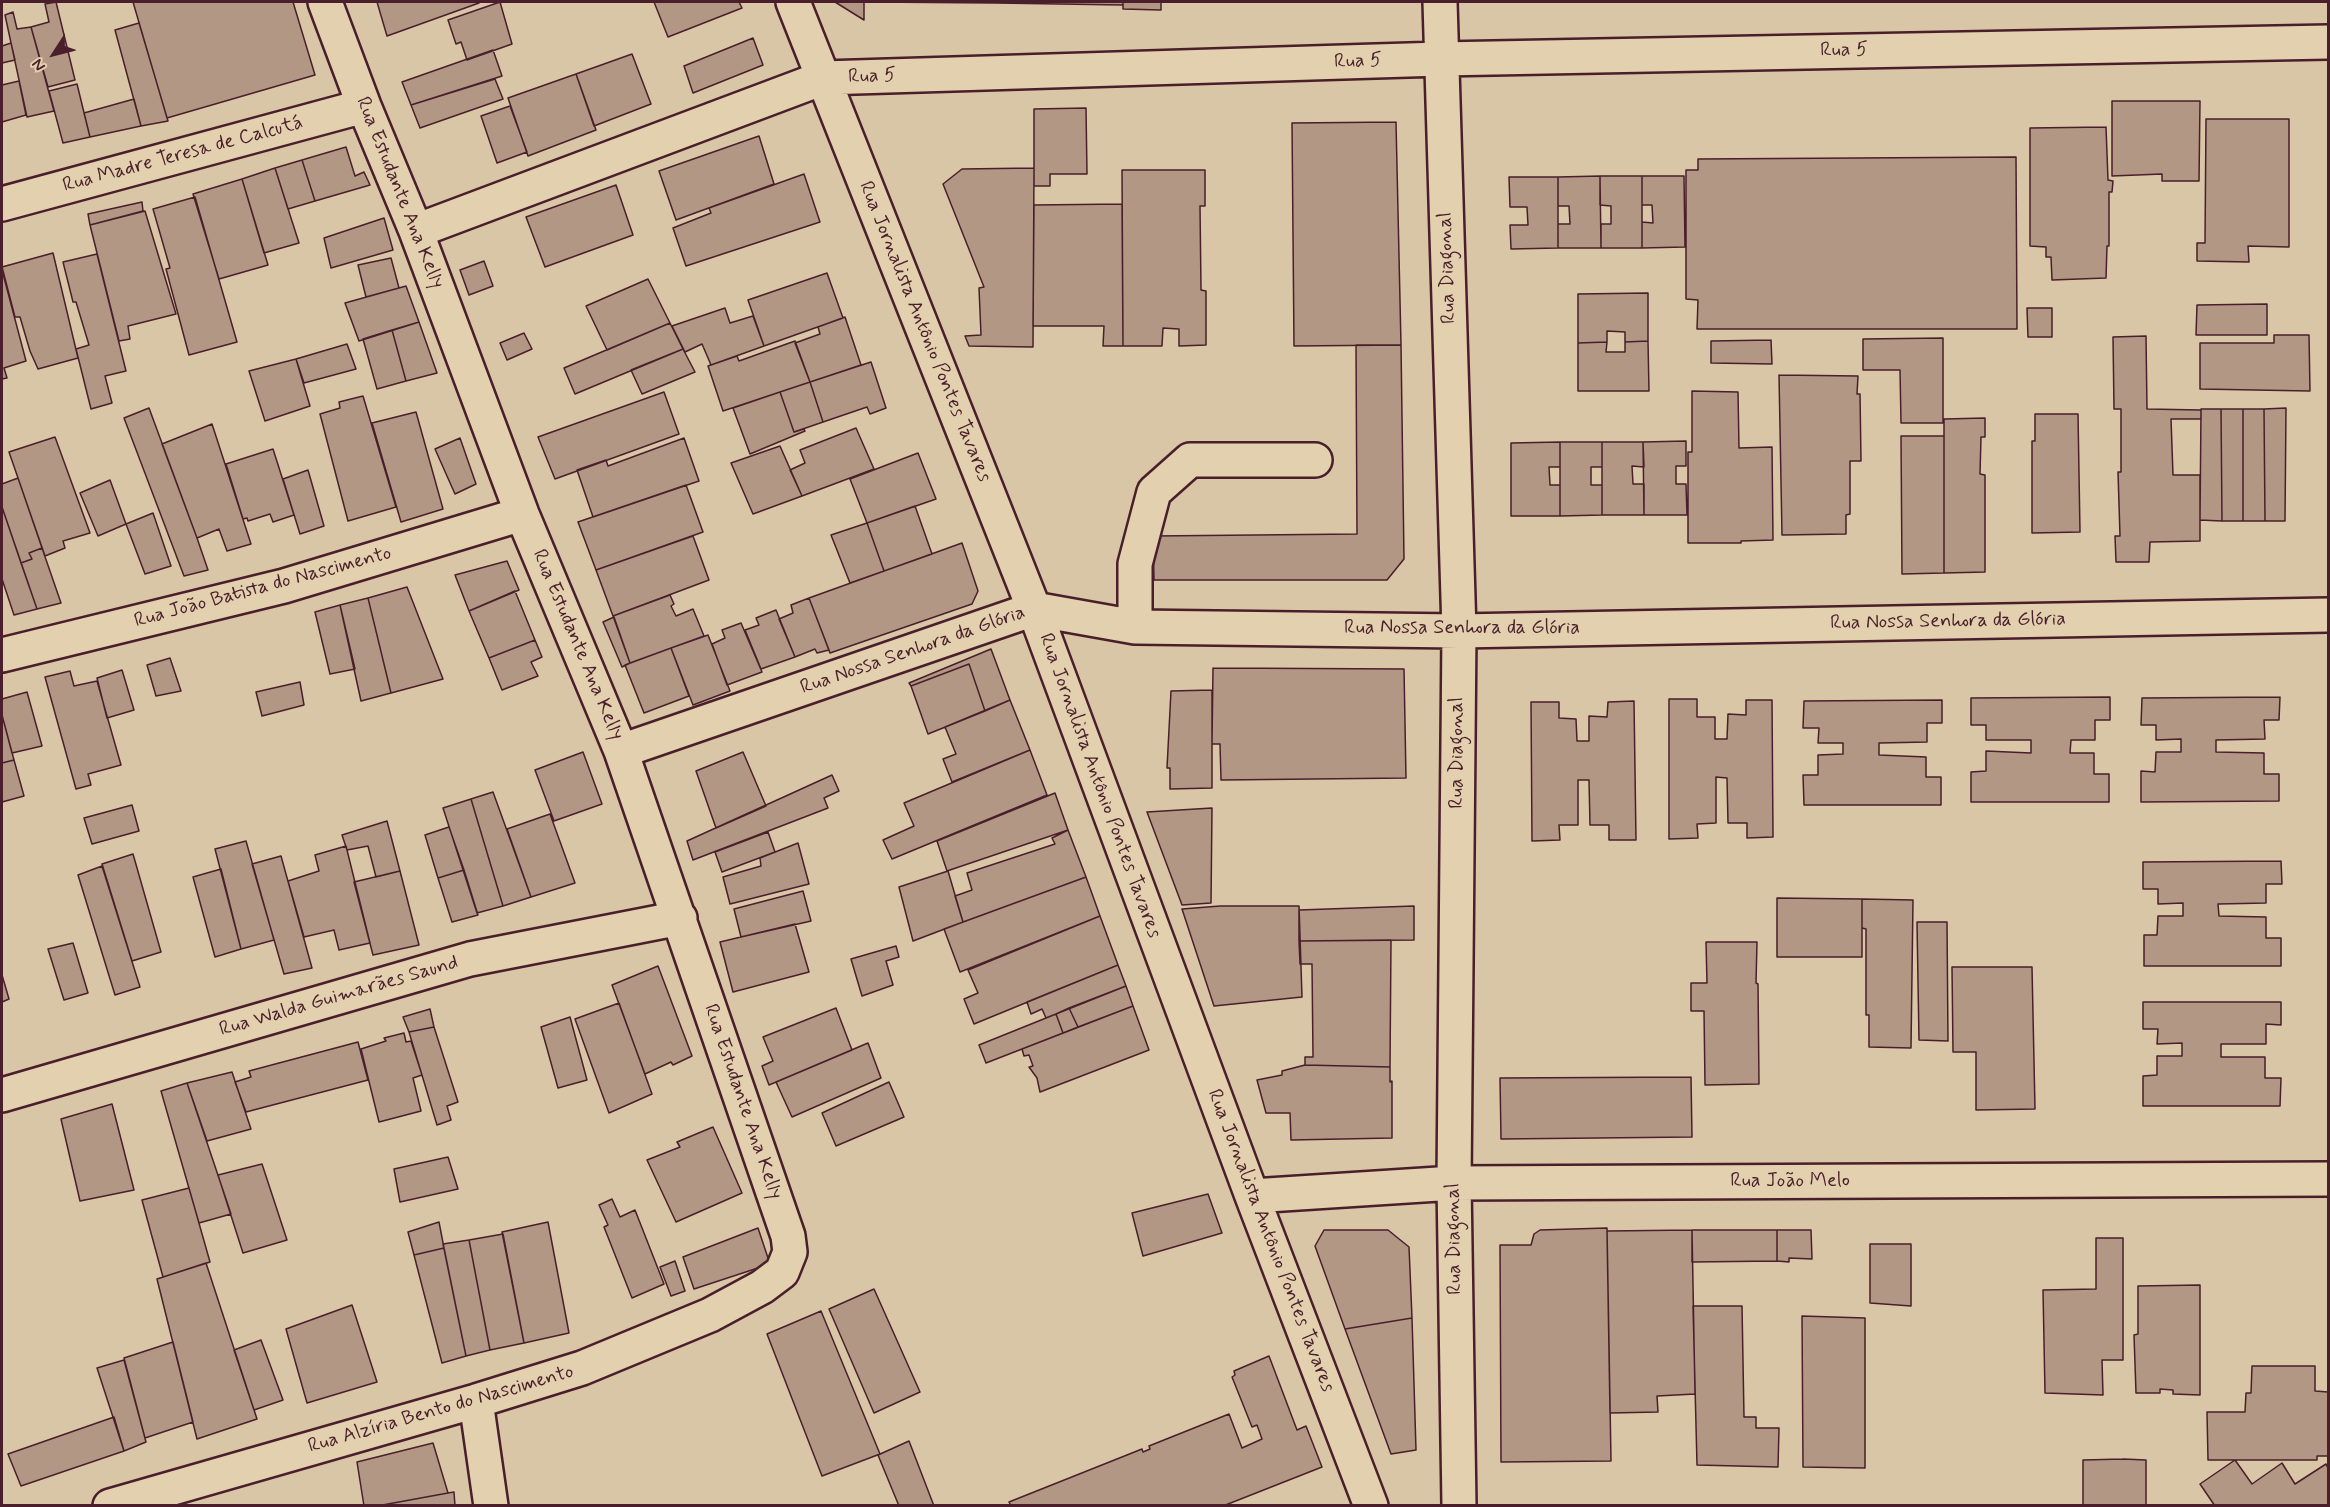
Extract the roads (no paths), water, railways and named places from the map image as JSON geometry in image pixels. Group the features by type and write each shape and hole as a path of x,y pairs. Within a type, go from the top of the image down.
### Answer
{"street":[{"name":"Rua Estudante Ana Kelly","path":"325,2 364,106 416,231 522,514 621,751 680,918 788,1236 790,1252 782,1272 762,1287"},
{"name":"Rua Jornalista Antônio Pontes Tavares","path":"793,2 1034,609 1252,1196 1371,1506"},
{"name":"Rua Diagonal","path":"1440,2 1459,631 1454,1183 1459,1506"},
{"name":"Rua 5","path":"416,231 823,78 1441,59 2328,42"},
{"name":"Rua Madre Teresa de Calcutá","path":"2,204 364,106"},
{"path":"1135,627 1136,564 1154,492 1190,460 1315,460"},
{"name":"Rua João Batista do Nascimento","path":"2,655 284,586 522,514"},
{"name":"Rua Nossa Senhora da Glória","path":"621,751 1034,609 1135,627 1459,631 2328,615"},
{"name":"Rua Walda Guimarães Saund","path":"2,1095 470,959 680,918"},
{"name":"Rua João Melo","path":"1252,1196 1454,1183 2328,1179"},
{"name":"Rua Alzíria Bento do Nascimento","path":"110,1506 476,1401 582,1368 710,1315 762,1287"},
{"path":"476,1401 491,1506"}]}
